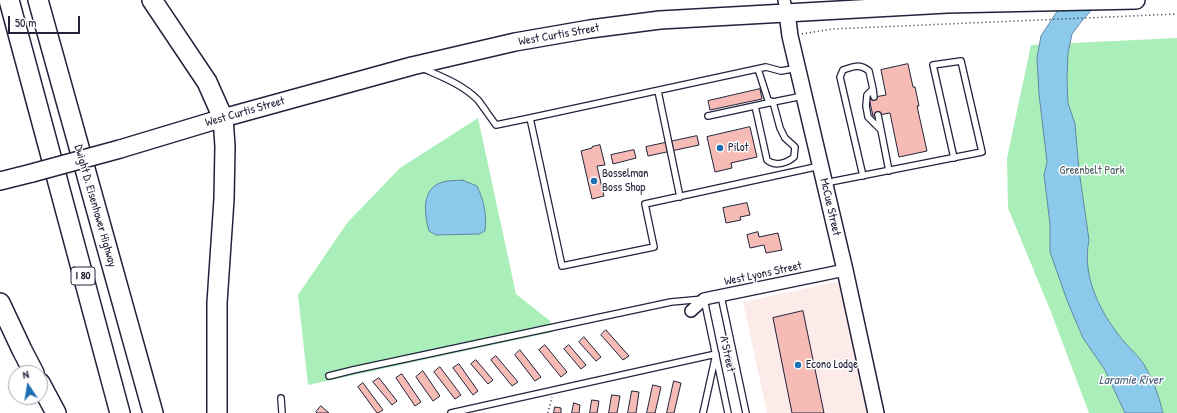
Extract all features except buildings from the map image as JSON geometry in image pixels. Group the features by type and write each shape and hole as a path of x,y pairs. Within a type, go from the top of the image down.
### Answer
{"highway":[{"name":"I 80","path":"9,0 120,413"},
{"name":"Dwight D. Eisenhower Highway","path":"38,0 153,413"},
{"path":"152,0 207,82 223,118 225,146 224,199 217,303 217,413"},
{"path":"0,303 30,365"},
{"path":"48,398 56,413"}],"main road":[{"name":"West Curtis Street","path":"0,181 120,149 223,118 416,66 515,42 590,29 786,7 1044,2 1131,8 1136,0"},
{"name":"McCue Street","path":"786,7 790,36 799,68 876,413"}],"street":[{"name":"West Lyons Street","path":"691,311 704,300 845,270"}],"lane":[{"path":"824,184 954,158 982,152 961,61 933,65 954,158"},
{"path":"416,66 464,88 478,101 496,125 766,67 781,71 799,68"},
{"path":"863,176 840,77 843,70 853,67 863,67 869,71 874,97"},
{"path":"758,69 768,100 774,102"},
{"path":"873,90 867,95 866,106 868,117 881,130"},
{"path":"658,91 680,197"},
{"path":"708,116 805,95"},
{"path":"755,106 767,160 770,163 775,164 788,161 794,157 795,147 785,138 780,128 774,102"},
{"path":"878,116 889,171"},
{"path":"530,118 562,266 654,247 645,204 820,166"},
{"path":"721,296 746,413"},
{"path":"329,376 671,302 704,300"},
{"name":"A Street","path":"704,300 728,413"},
{"path":"451,413 716,354 702,413"},
{"path":"281,398 282,413"}],"path":[{"path":"790,36 832,29 1035,20 1131,8 1177,14"},
{"path":"548,413 554,390"}],"shaded area":[{"path":"840,281 868,413 767,413 743,302"}],"green space":[{"name":"Greenbelt Park","path":"1177,38 1177,413 1089,413 1051,312 1008,208 1007,158 1031,45"},
{"path":"478,118 516,294 550,321 553,332 308,385 298,295 347,223 400,168"}],"water":[{"name":"Laramie River","path":"1065,0 1100,0 1072,34 1068,53 1067,79 1068,103 1075,124 1079,170 1089,240 1087,254 1091,282 1102,309 1109,321 1117,333 1140,359 1150,375 1155,385 1163,413 1125,413 1105,370 1083,338 1068,303 1050,252 1050,224 1044,175 1047,162 1039,94 1037,58 1041,36"},
{"path":"462,180 477,186 486,219 485,231 479,234 436,235 429,231 427,224 425,209 428,195 436,185 445,181"}],"place":[{"name":"Pilot","path":"720,148"},
{"name":"Bosselman Boss Shop","path":"594,181"},
{"name":"Econo Lodge","path":"798,365"}]}
